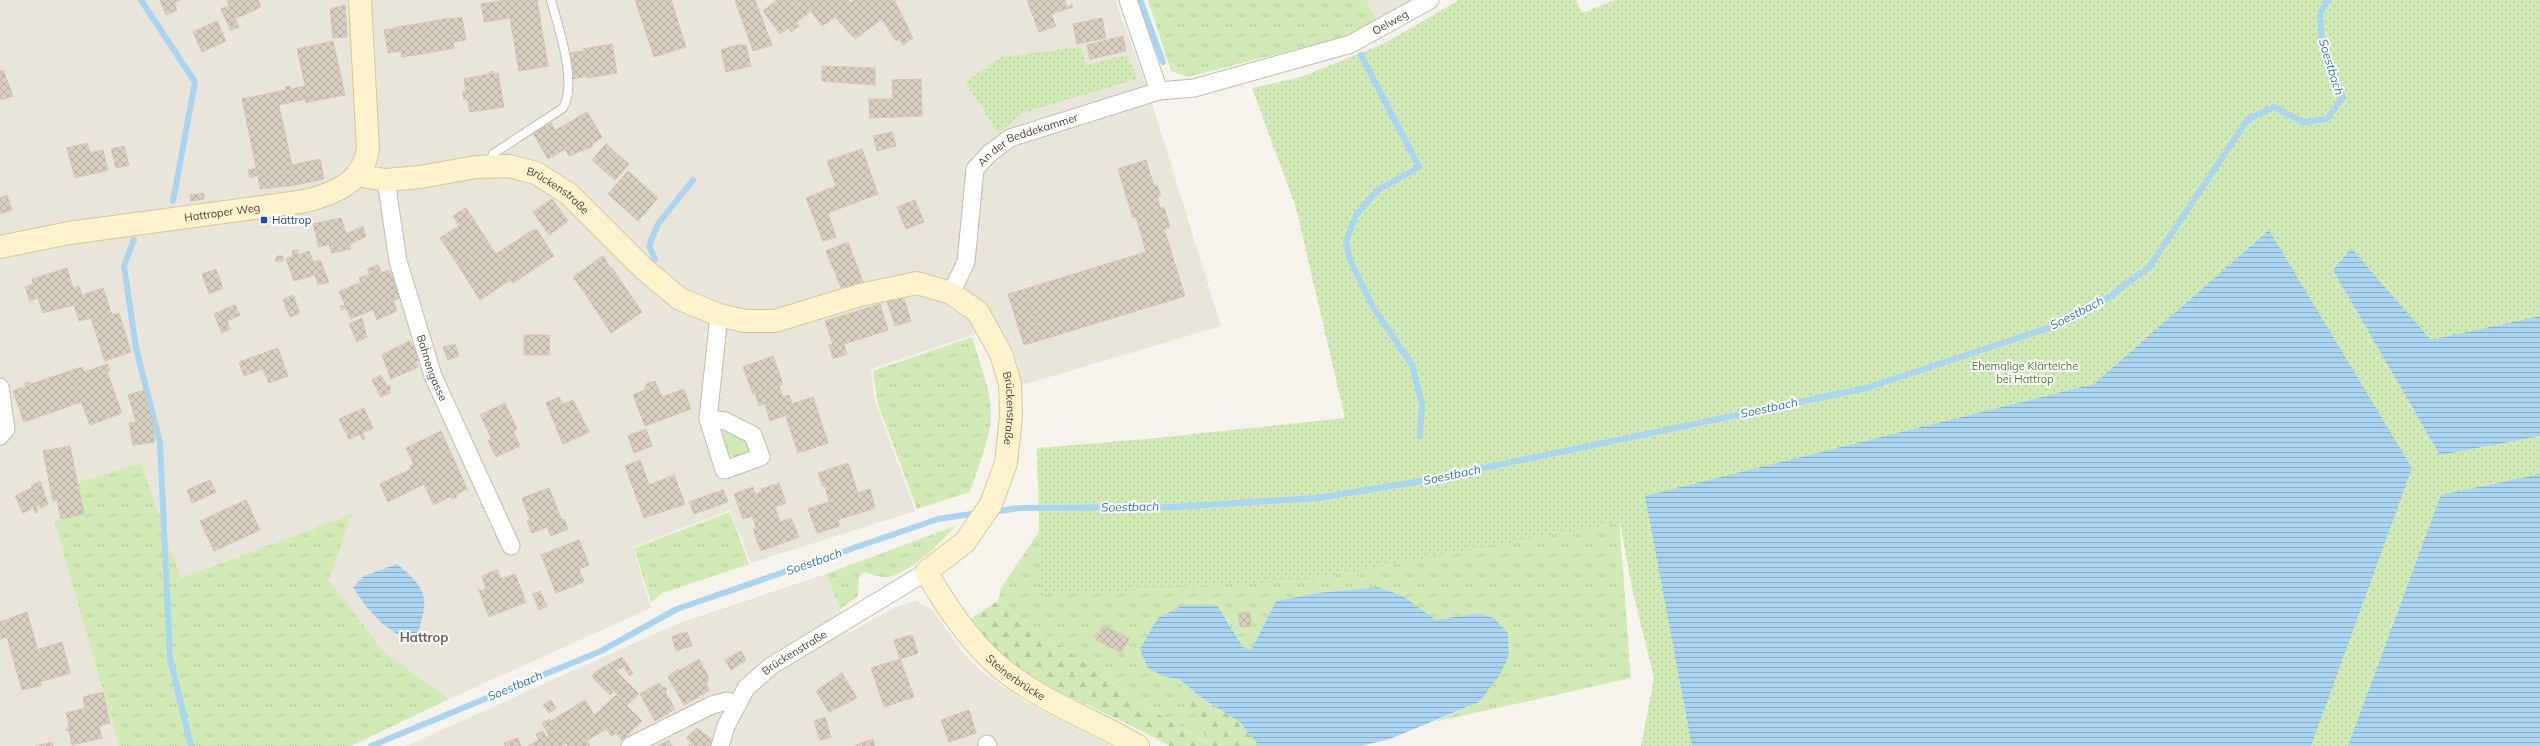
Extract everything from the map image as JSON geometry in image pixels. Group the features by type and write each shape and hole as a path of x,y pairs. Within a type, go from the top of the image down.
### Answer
{"street":[{"path":"360,0 368,126 366,161 360,173"},
{"path":"1128,0 1159,91"},
{"name":"Oelweg","path":"1351,44 1430,0"},
{"name":"An der Beddekammer","path":"952,293 966,262 975,169 990,153 1010,138 1159,91 1194,88 1351,44"},
{"name":"Brückenstraße","path":"360,173 367,177 386,180 420,177 487,167 509,166 536,173 569,194 644,269 680,299 719,315 745,321 775,321 860,295 918,283 952,293 978,312 1001,354 1010,392 1011,416 1006,464 991,504 965,542 926,572 770,666 746,688 736,704 720,746"},
{"name":"Hattroper Weg","path":"0,247 69,233 306,201 338,191 360,173"},
{"name":"Bahnengasse","path":"386,180 398,261 433,376 511,546"},
{"path":"708,419 719,315"},
{"path":"0,387 6,429 0,436"},
{"name":"Steinerbrücke","path":"926,572 952,615 974,642 996,664 1038,693 1138,746"},
{"path":"630,746 712,705 727,701 736,704"}],"lane":[{"path":"487,167 493,154 563,108 567,102 570,85 560,32 551,0"}],"shaded area":[{"path":"0,0 1115,0 1146,84 1221,326 1019,386 1014,355 999,326 871,369 875,401 915,511 751,563 730,510 633,547 651,608 449,699 384,652 329,580 352,514 181,578 141,463 78,482 84,514 54,521 119,746 0,746"},
{"path":"1366,0 1413,0 1377,20"},
{"path":"826,574 849,633 898,606 916,601 932,610 961,650 984,674 1031,705 1111,746 406,746 679,623"}],"green space":[{"path":"1148,0 1366,0 1377,20 1346,37 1187,77 1171,71"},
{"name":"Ehemalige Klärteiche bei Hattrop","path":"1459,0 1576,0 1582,13 1615,0 2540,0 2540,746 1641,746 1654,678 1632,588 1620,522 1308,579 1041,595 1037,448 1147,439 1345,418 1296,208 1252,88 1301,77 1385,43"},
{"path":"1081,47 1086,65 1128,55 1137,79 1022,113 998,133 965,82 1002,57"},
{"path":"972,337 987,385 991,415 983,454 970,492 917,509 877,401 873,371"},
{"path":"727,431 746,441 750,452 736,457 727,453 720,434"},
{"path":"141,463 181,578 352,514 329,580 384,652 449,699 351,746 119,746 54,521 84,514 78,482"},
{"path":"1618,505 1631,678 1434,722 1479,702 1509,655 1508,633 1493,618 1477,613 1436,620 1403,596 1378,587 1317,593 1276,601 1251,650 1243,647 1226,618 1165,677 1179,679 1210,744 1140,703 998,601 1001,588 1044,524"},
{"path":"730,512 749,564 663,593 651,602 634,548"},
{"path":"955,526 942,541 925,556 898,574 886,577 862,573 859,577 858,596 840,609 826,574"},
{"path":"998,601 1140,703 1209,744 1179,679 1199,696 1240,722 1259,746 1170,746 1128,724 1042,684 1003,655 967,621"}],"water":[{"path":"2269,230 2412,468 2311,746 1692,746 1645,496 2094,384"},
{"path":"2351,248 2431,340 2540,316 2540,436 2440,455 2333,270"},
{"path":"2540,474 2540,746 2348,746 2441,495"},
{"path":"397,564 407,572 420,587 424,601 424,610 418,632 403,637 388,628 375,616 353,587 364,576"},
{"path":"1378,587 1403,596 1436,620 1477,613 1494,618 1508,633 1509,655 1499,676 1479,702 1390,739 1361,746 1259,746 1240,722 1199,696 1179,679 1165,677 1148,668 1140,649 1158,618 1184,605 1217,605 1243,647 1251,650 1276,601 1317,593"}],"building":[{"path":"160,0 180,0 174,3 177,10 166,15"},
{"path":"227,0 258,0 261,7 235,19"},
{"path":"505,0 537,0 548,66 519,71 510,18 484,22 481,4"},
{"path":"635,0 671,0 686,47 654,57"},
{"path":"735,0 755,0 772,45 753,51"},
{"path":"777,0 793,0 805,16 796,22 799,26 791,32 788,28 780,34 763,11"},
{"path":"793,0 803,0 811,11 805,16"},
{"path":"803,0 848,0 850,3 854,0 894,0 913,38 903,45 899,39 896,41 882,19 855,39 835,17 822,26"},
{"path":"1027,0 1065,0 1067,7 1072,5 1073,7 1051,14 1056,26 1039,32"},
{"path":"229,5 239,27 231,30 221,9"},
{"path":"345,5 347,37 333,38 330,9"},
{"path":"462,17 466,40 453,42 449,19"},
{"path":"449,18 454,48 428,53 423,23"},
{"path":"1102,18 1106,38 1077,44 1073,24"},
{"path":"217,21 226,41 202,52 193,32"},
{"path":"423,23 428,53 402,57 397,27"},
{"path":"397,28 401,51 388,53 384,30"},
{"path":"1123,36 1126,51 1090,59 1087,45"},
{"path":"333,41 345,95 309,102 297,49"},
{"path":"612,44 617,73 588,78 583,49"},
{"path":"736,45 746,45 751,66 726,72 721,50 733,46 737,47"},
{"path":"583,51 588,76 573,79 569,53"},
{"path":"822,66 875,68 875,85 822,81"},
{"path":"3,70 13,96 0,100 0,71"},
{"path":"493,71 494,74 498,73 504,107 470,112 467,99 464,100 462,92 466,92 464,79 489,74 489,72"},
{"path":"921,79 922,116 870,118 869,99 893,99 892,80"},
{"path":"290,86 291,89 305,86 309,102 306,103 305,99 279,105 276,92 286,90 285,87"},
{"path":"276,92 293,170 258,177 242,99"},
{"path":"587,112 602,137 592,144 593,146 569,156 554,131"},
{"path":"551,123 565,149 548,159 533,133"},
{"path":"892,132 896,146 877,151 873,136"},
{"path":"87,143 90,153 103,150 108,170 75,178 67,148"},
{"path":"606,144 615,152 601,168 592,160"},
{"path":"124,146 129,165 116,168 111,149"},
{"path":"862,149 870,172 836,186 827,161"},
{"path":"615,152 629,164 615,180 601,168"},
{"path":"320,159 324,179 295,185 292,165"},
{"path":"1146,160 1154,186 1157,185 1161,196 1157,197 1161,210 1133,218 1118,169"},
{"path":"256,168 257,176 250,178 248,170"},
{"path":"293,170 295,185 260,189 258,177"},
{"path":"628,171 658,198 638,221 608,194"},
{"path":"870,172 878,194 828,213 836,237 823,241 806,198"},
{"path":"204,193 204,199 191,201 190,195"},
{"path":"7,195 12,210 0,214 0,198"},
{"path":"552,199 568,221 549,235 533,212"},
{"path":"915,200 924,222 906,229 897,207"},
{"path":"1164,207 1170,227 1164,229 1185,296 1041,340 1025,289 1146,252 1136,217"},
{"path":"466,208 490,245 458,265 440,238 459,226 453,216"},
{"path":"341,218 348,240 319,247 313,224"},
{"path":"363,226 366,236 349,245 346,234"},
{"path":"533,230 537,230 554,256 513,283 496,254"},
{"path":"348,240 351,249 332,253 329,244"},
{"path":"848,242 863,282 842,290 826,251"},
{"path":"490,245 512,279 480,300 458,265"},
{"path":"297,250 299,255 309,251 313,262 320,260 325,272 294,281 286,259 293,256 292,251"},
{"path":"277,256 283,256 283,261 275,261"},
{"path":"603,256 611,269 582,289 573,277"},
{"path":"378,265 382,273 389,270 401,297 351,319 346,308 342,310 340,306 345,305 339,292 361,282 359,278 370,274 367,269"},
{"path":"67,268 73,288 79,286 82,295 103,288 112,315 92,321 91,318 79,321 74,305 43,313 38,298 30,301 25,287 33,284 32,279"},
{"path":"612,268 642,312 611,333 582,289"},
{"path":"216,269 223,288 209,294 202,274"},
{"path":"325,272 329,282 318,285 315,275"},
{"path":"1025,289 1041,340 1024,345 1008,294"},
{"path":"293,295 300,313 290,317 283,300"},
{"path":"903,296 911,321 895,326 887,301"},
{"path":"393,300 397,311 377,320 373,309"},
{"path":"880,304 888,330 844,344 847,354 833,359 829,345 833,344 825,321"},
{"path":"235,305 240,315 227,321 230,329 222,333 214,314"},
{"path":"119,313 131,352 105,361 92,321"},
{"path":"362,318 367,337 357,342 349,324"},
{"path":"524,335 550,335 549,355 524,355"},
{"path":"410,341 418,355 419,360 415,362 418,367 391,379 382,355"},
{"path":"455,344 459,356 448,360 443,347"},
{"path":"278,348 288,376 269,383 263,369 244,376 239,362"},
{"path":"773,356 783,384 753,394 743,367"},
{"path":"108,364 110,371 107,372 122,413 90,425 70,371 82,367 84,372"},
{"path":"70,371 81,402 24,422 13,391 26,386 25,383 30,382 31,384"},
{"path":"381,375 387,387 389,385 391,389 389,390 390,393 381,397 372,380"},
{"path":"655,381 662,397 684,389 691,409 645,426 633,395 645,390 646,384"},
{"path":"779,385 783,397 759,406 755,393"},
{"path":"144,390 152,419 136,421 128,395"},
{"path":"789,395 792,404 783,407 786,415 770,421 765,404"},
{"path":"559,397 563,404 573,400 589,432 563,444 546,403"},
{"path":"813,397 828,443 798,453 783,407"},
{"path":"505,403 517,429 513,431 520,446 496,457 488,441 492,439 480,415"},
{"path":"364,408 373,428 362,433 365,439 363,440 360,434 349,439 339,419"},
{"path":"152,419 155,442 133,445 129,423"},
{"path":"646,429 652,446 634,453 628,436"},
{"path":"441,431 468,491 466,489 456,495 457,497 452,499 451,496 434,505 406,448"},
{"path":"70,446 84,514 61,519 57,500 53,501 43,451"},
{"path":"640,460 649,485 674,475 685,504 644,518 625,466"},
{"path":"848,463 858,493 870,489 875,508 834,521 825,486 823,486 818,473"},
{"path":"414,464 424,484 388,502 380,484 411,469 410,466"},
{"path":"210,480 216,492 192,503 187,490"},
{"path":"40,481 48,504 41,508 31,486"},
{"path":"779,483 786,503 775,507 780,522 791,518 799,537 761,551 753,529 756,527 752,516 743,519 740,511 758,504 754,492 756,494 762,492 761,489"},
{"path":"753,487 758,504 740,511 734,494"},
{"path":"32,488 39,505 36,507 38,511 35,513 33,508 23,513 15,496"},
{"path":"549,488 562,521 532,533 527,521 530,520 522,498"},
{"path":"723,490 728,502 694,514 689,502"},
{"path":"246,500 260,530 214,551 200,521"},
{"path":"828,502 834,521 838,520 840,526 817,533 808,509"},
{"path":"564,519 568,529 551,536 547,527"},
{"path":"579,540 589,565 579,569 584,582 556,593 541,555"},
{"path":"497,570 501,579 515,574 526,602 489,617 478,588 480,591 486,589 482,576"},
{"path":"540,591 547,606 539,610 533,594"},
{"path":"27,612 46,680 41,681 42,685 22,690 7,637 0,639 0,622"},
{"path":"1250,612 1251,626 1240,627 1239,613"},
{"path":"1103,625 1129,639 1121,653 1096,640"},
{"path":"687,632 692,646 684,648 679,634"},
{"path":"679,634 684,648 676,651 672,637"},
{"path":"912,635 918,653 900,659 894,640"},
{"path":"62,642 70,673 46,680 37,650"},
{"path":"741,651 746,660 731,670 725,660"},
{"path":"622,657 633,674 630,676 623,667 616,671 628,683 617,694 595,672"},
{"path":"699,659 709,678 706,684 710,690 684,705 668,677 678,669 679,671"},
{"path":"900,659 914,697 884,707 871,668"},
{"path":"595,673 613,692 610,695 594,679 592,676"},
{"path":"842,673 857,698 829,712 816,691"},
{"path":"628,683 639,694 627,705 617,694"},
{"path":"659,683 667,690 665,692 675,709 655,721 640,694"},
{"path":"103,692 110,723 99,726 102,738 72,745 69,731 66,730 69,724 66,713 85,708 83,697"},
{"path":"616,695 642,721 622,740 616,733 612,736 606,729 610,727 597,713"},
{"path":"551,700 556,708 549,713 543,705"},
{"path":"585,700 594,715 597,713 610,727 577,746 568,746 551,721"},
{"path":"969,710 976,733 949,742 941,720"},
{"path":"825,717 831,737 820,740 814,721"},
{"path":"549,719 558,731 549,735 542,723"},
{"path":"697,728 714,741 712,746 688,746 692,743 686,738"},
{"path":"543,731 546,737 558,731 566,743 561,746 528,746 539,740 536,734"},
{"path":"518,738 521,746 505,746 504,743"},
{"path":"873,739 875,746 853,746"},
{"path":"669,740 672,746 658,746"},
{"path":"587,741 590,746 577,746"},
{"path":"52,742 53,746 35,746"}],"waterway":[{"path":"141,0 195,82 173,201"},
{"path":"1140,0 1163,62"},
{"name":"Soestbach","path":"992,512 1019,508 1174,507 1317,498 1416,482 1866,388 2057,325 2101,303 2150,266 2248,119 2274,107 2303,122 2327,119 2343,98 2322,44 2320,13 2328,0"},
{"path":"1361,55 1419,167 1378,190 1356,215 1346,242 1350,260 1373,307 1412,365 1422,404 1420,436"},
{"path":"655,259 649,246 658,224 693,180"},
{"path":"134,240 124,266 136,348 160,443 170,658 191,746"},
{"name":"Soestbach","path":"371,746 601,651 677,609 938,519 978,513"}],"place":[{"name":"Hattrop","path":"264,220"}],"district":[{"name":"Hattrop","path":"424,637"}]}
